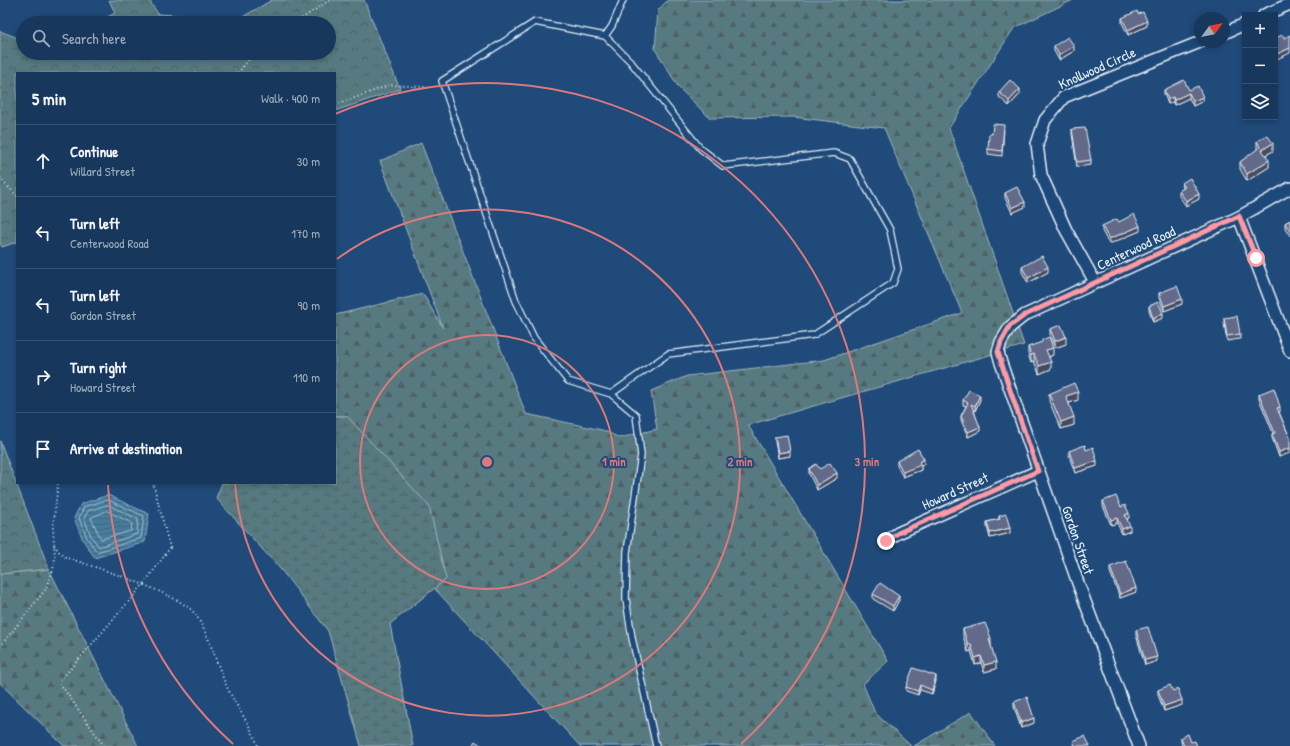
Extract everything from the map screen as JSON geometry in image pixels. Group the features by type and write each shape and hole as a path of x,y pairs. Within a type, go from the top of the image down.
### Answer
{"street":[{"path":"1271,12 1290,4"},
{"path":"1230,30 1242,25"},
{"name":"Knollwood Circle","path":"1095,282 1066,230 1041,175 1037,144 1045,120 1064,97 1194,44"},
{"name":"Centerwood Road","path":"1001,342 1010,326 1025,315 1239,216 1290,188"},
{"path":"1239,216 1290,351"},
{"name":"Gordon Street","path":"1001,342 998,352 1001,364 1078,583 1139,746"},
{"name":"Howard Street","path":"886,541 898,533 1038,471"}],"lane":[{"path":"605,36 612,26 623,0"},
{"path":"611,394 668,354 814,335 893,283 898,269 890,230 850,159 834,153 722,166 700,148 630,61 605,36 535,22 442,81 516,301 534,338 568,380 611,394 636,415 641,455 626,552 626,599 632,638 656,746"}],"path":[{"path":"306,16 330,0"},
{"path":"239,72 248,60"},
{"path":"336,105 390,85 424,87"},
{"path":"0,178 16,195"},
{"path":"0,648 45,590 53,570 53,528 58,484"},
{"path":"104,746 59,682 143,585 170,548 153,484"},
{"path":"54,545 60,553 67,558 143,585 181,604 194,613 209,639 228,690 258,746"}],"green space":[{"path":"109,0 149,0 158,14 190,16 109,16 115,13"},
{"path":"272,0 364,0 400,89 336,111 336,72 16,72 16,242 2,247 0,243 0,31 16,37 16,60 336,60 336,16 244,16"},
{"path":"668,0 1073,0 1014,28 949,128 1024,345 748,425 888,661 863,684 875,713 911,746 580,746 434,588 446,578 347,416 336,416 336,315 423,294 443,328 380,161 421,143 526,414 602,430 620,438 657,429 651,391 687,376 824,360 962,313 884,128 793,117 710,118 679,88 655,49 658,10"},
{"path":"336,416 347,416 429,506 446,579 390,624 413,746 361,746 328,631 282,571 216,498 222,484 336,484"},
{"path":"0,441 49,569 0,574"},
{"path":"49,569 138,746 64,746 0,683 0,574"},
{"path":"971,712 995,746 914,746"}],"water":[{"path":"108,495 149,514 145,542 95,558 83,540 74,518 81,504"}],"building":[{"path":"1137,11 1138,14 1143,12 1147,21 1128,30 1122,18"},
{"path":"1283,35 1284,38 1290,35 1290,48 1278,54 1278,48 1278,37"},
{"path":"1068,37 1074,46 1059,55 1054,46"},
{"path":"1010,80 1020,89 1009,101 999,92"},
{"path":"1184,80 1189,90 1198,86 1203,97 1193,101 1189,93 1174,100 1173,97 1168,99 1164,90"},
{"path":"993,124 1004,125 1002,151 988,149 989,134 992,134"},
{"path":"1085,128 1091,160 1077,162 1072,129"},
{"path":"1267,135 1273,143 1262,150 1269,160 1247,174 1240,162 1260,147 1257,141"},
{"path":"1190,178 1199,194 1186,201 1179,191 1185,187 1182,183"},
{"path":"1017,187 1025,202 1012,208 1005,193"},
{"path":"1134,214 1140,226 1109,239 1102,226 1117,219 1119,222"},
{"path":"1290,220 1290,231 1285,223"},
{"path":"1042,256 1048,267 1028,278 1022,267"},
{"path":"1177,286 1182,299 1164,306 1159,293"},
{"path":"1158,302 1163,313 1153,318 1149,306"},
{"path":"1237,316 1240,334 1227,336 1224,318"},
{"path":"1061,325 1066,337 1055,341 1050,329"},
{"path":"1049,337 1053,348 1046,350 1051,362 1039,366 1034,354 1031,355 1028,347 1042,342 1042,340"},
{"path":"1074,383 1078,392 1066,396 1074,417 1061,422 1049,394"},
{"path":"1274,388 1280,407 1277,408 1290,438 1290,448 1279,452 1272,434 1275,433 1259,394"},
{"path":"969,390 980,395 975,406 971,404 980,427 968,432 961,416 968,403 963,400"},
{"path":"787,435 790,451 778,453 775,437"},
{"path":"1085,445 1086,450 1093,447 1097,461 1075,468 1069,451"},
{"path":"918,449 924,459 919,462 921,465 903,472 897,461"},
{"path":"830,463 837,473 817,485 809,469 816,464 820,469"},
{"path":"1116,496 1121,507 1125,505 1129,513 1125,515 1130,526 1122,529 1117,518 1111,520 1103,501"},
{"path":"1006,514 1010,528 990,533 987,522 1000,519 999,516"},
{"path":"1126,561 1136,588 1120,594 1110,567"},
{"path":"880,583 899,596 893,606 873,594"},
{"path":"985,623 991,638 989,639 996,662 984,665 981,656 975,658 971,644 968,645 963,629"},
{"path":"1148,627 1157,657 1145,660 1136,630"},
{"path":"913,668 936,676 932,690 920,685 918,691 906,687"},
{"path":"1170,685 1173,691 1178,689 1182,700 1164,706 1158,690"},
{"path":"1027,697 1034,718 1021,723 1014,702"},
{"path":"1188,734 1191,742 1195,741 1197,746 1184,746 1181,737"},
{"path":"1085,736 1090,746 1075,746 1073,741"},
{"path":"475,741 482,746 472,746"}],"route":[{"path":"886,541 898,533 1038,471 998,352 1001,342 1010,326 1025,315 1239,216 1256,258"}]}
